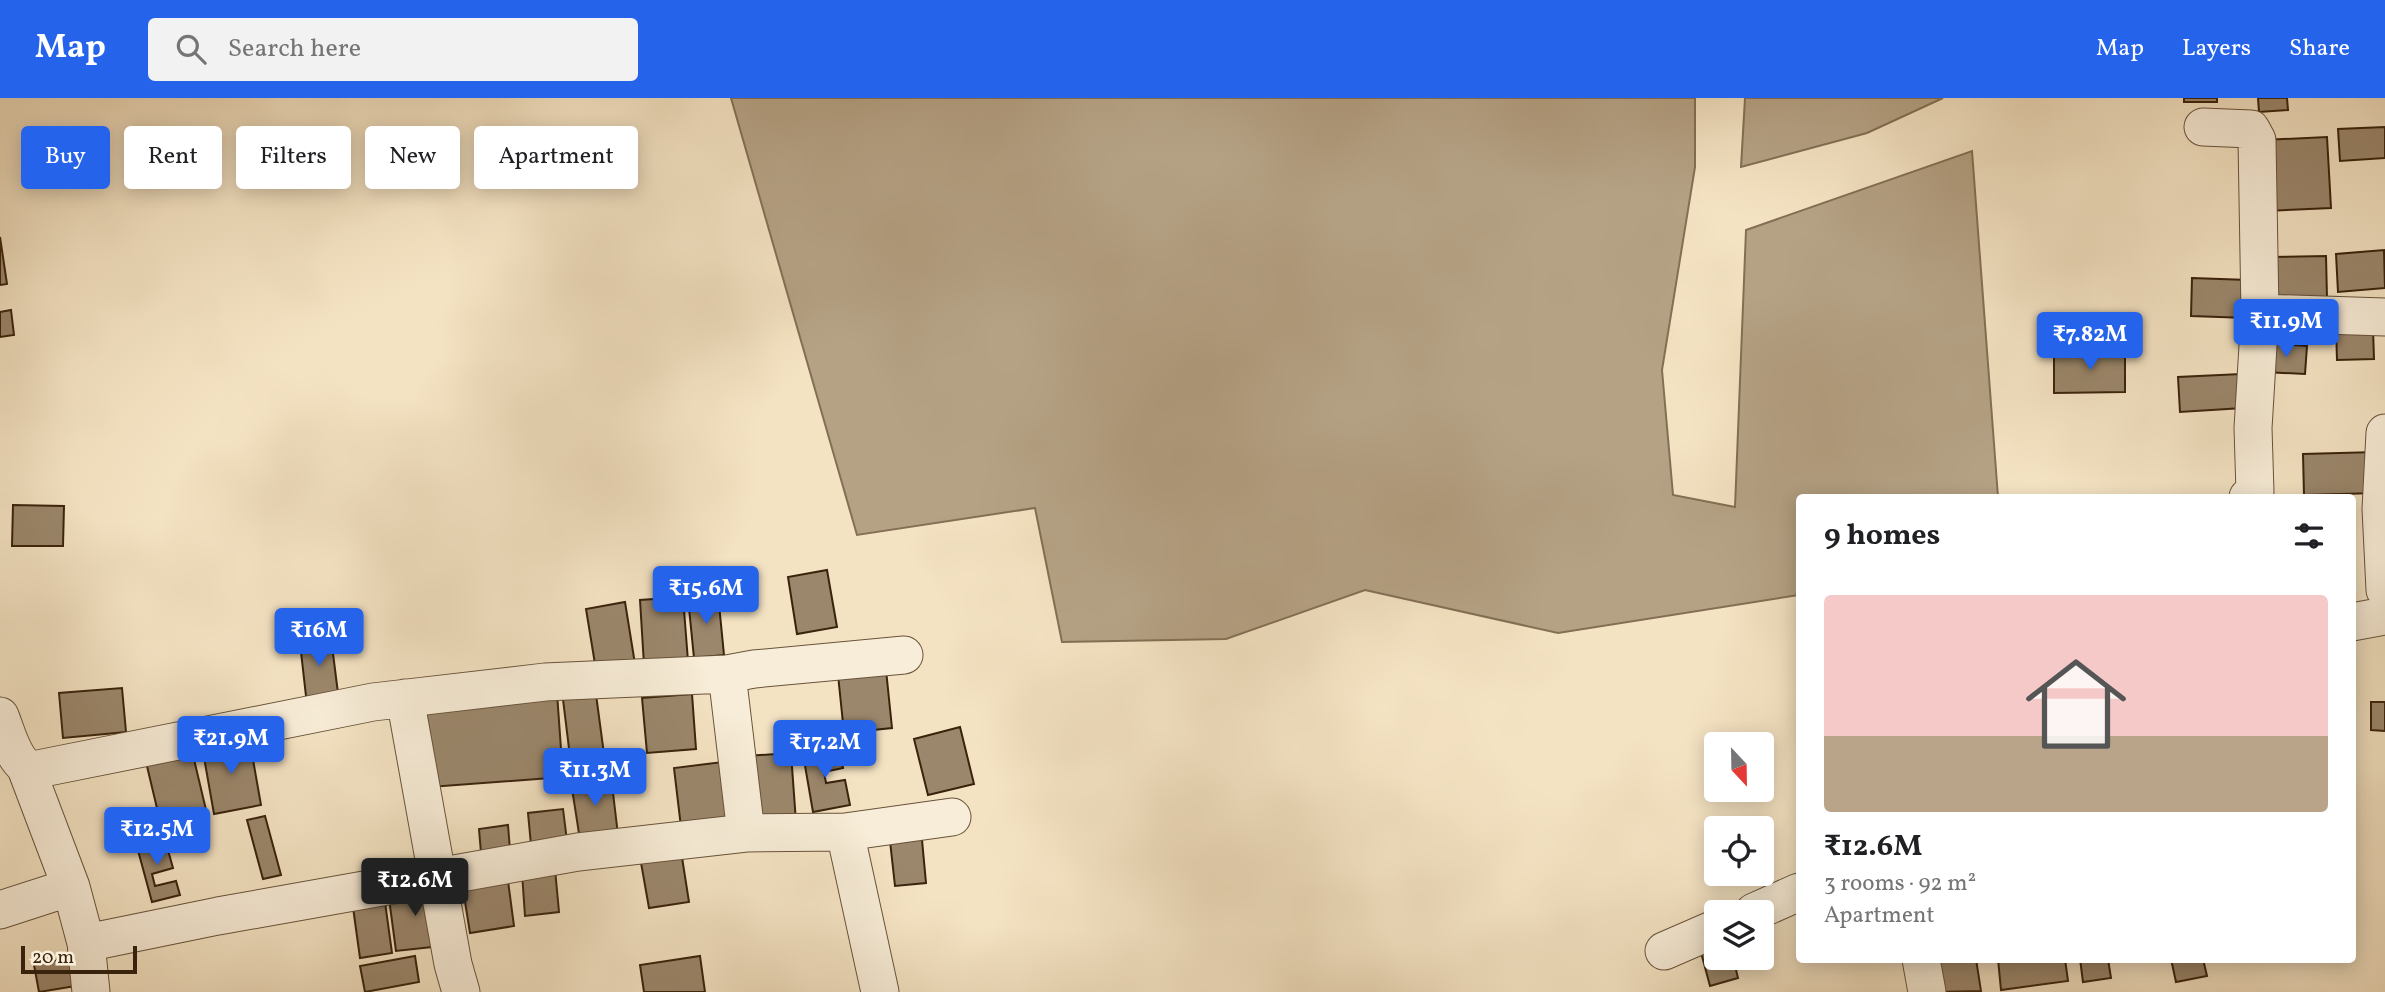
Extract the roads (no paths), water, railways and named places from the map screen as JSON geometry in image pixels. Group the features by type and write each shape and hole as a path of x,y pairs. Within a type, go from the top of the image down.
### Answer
{"street":[{"path":"2203,127 2251,130 2257,140 2260,313 2253,428 2255,492 2252,494"},
{"path":"2260,313 2385,317"},
{"path":"2385,433 2381,509 2385,590"},
{"path":"2356,621 2385,616"},
{"path":"26,768 42,769 373,702 545,682 727,674 904,655"},
{"path":"727,674 746,834"},
{"path":"405,698 453,964 461,992"},
{"path":"0,716 18,758 26,768 71,887 86,943 91,992"},
{"path":"86,943 218,916 578,852 746,834 845,832 952,817"},
{"path":"845,832 880,992"},
{"path":"0,910 71,887"},
{"path":"1774,903 1796,893"},
{"path":"1664,951 1704,934"},
{"path":"1923,963 1927,992"}]}
